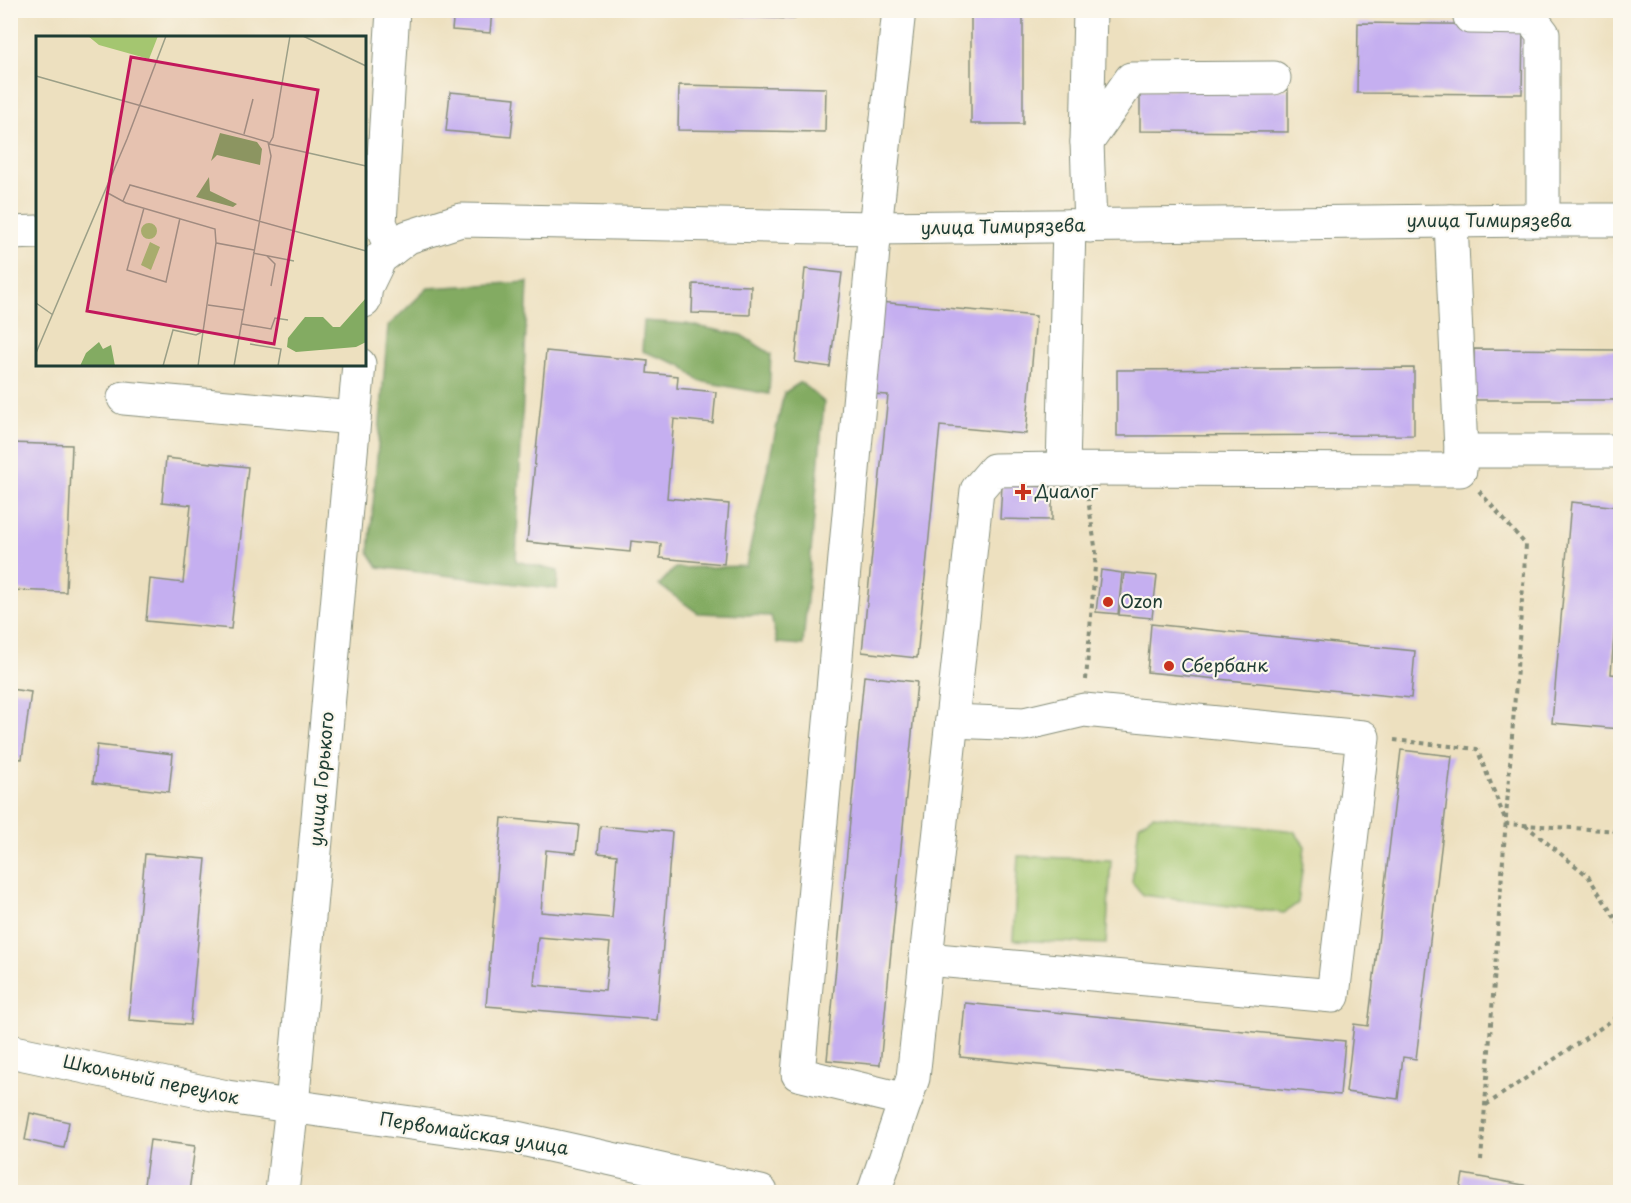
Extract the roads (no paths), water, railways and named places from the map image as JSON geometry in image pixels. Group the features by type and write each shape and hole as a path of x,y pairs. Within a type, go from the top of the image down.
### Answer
{"street":[{"path":"366,287 379,247 393,10"},
{"path":"899,10 875,228 798,1074 906,1100"},
{"path":"1073,469 1079,226 1087,142 1090,10"},
{"path":"1469,10 1470,17 1531,18 1543,34 1543,220"},
{"path":"1087,142 1131,79 1274,78"},
{"name":"улица Тимирязева","path":"379,247 461,220 875,228 1620,220"},
{"path":"1451,221 1460,460"},
{"path":"10,233 36,232"},
{"name":"улица Горького","path":"282,1192 292,1107 359,366"},
{"path":"124,398 354,418"},
{"path":"874,1192 913,1078 977,490 994,470 1460,460 1620,451"},
{"path":"926,959 1333,996 1363,737 1084,711 1024,724 952,721"},
{"name":"Школьный переулок","path":"10,1051 227,1097 292,1107"},
{"name":"Первомайская улица","path":"292,1107 517,1138 761,1192"}],"place":[{"name":"Диалог","path":"1023,492"},
{"name":"Ozon","path":"1108,602"},
{"name":"Сбербанк","path":"1169,666"}]}
